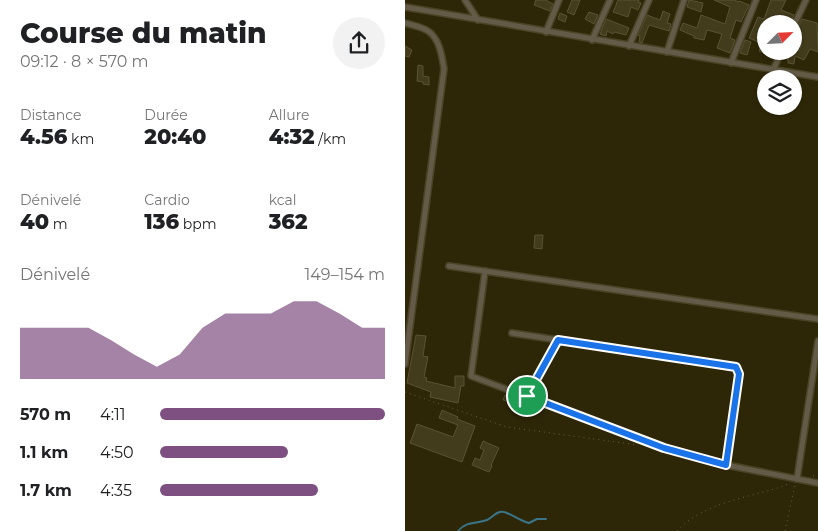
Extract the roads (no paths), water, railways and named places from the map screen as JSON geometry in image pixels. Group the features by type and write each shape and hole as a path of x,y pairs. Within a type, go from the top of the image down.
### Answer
{"street":[{"path":"545,32 559,0"},
{"path":"592,40 610,0"},
{"path":"629,46 649,0"},
{"path":"667,52 684,0"},
{"path":"731,63 757,0"},
{"path":"799,15 806,0"},
{"path":"468,1 478,20"},
{"path":"405,7 773,70 778,60"},
{"path":"405,23 429,32 437,42 442,55 444,69 405,364"},
{"path":"802,75 818,77"},
{"path":"449,266 818,319"},
{"path":"485,271 471,376 664,448 726,465 818,483"},
{"path":"512,333 736,367 739,374 726,465"},
{"path":"527,396 558,340"},
{"path":"797,479 815,379 818,341"}],"waterway":[{"path":"458,531 464,526 487,520 501,512 529,523 537,519 546,519"}]}
